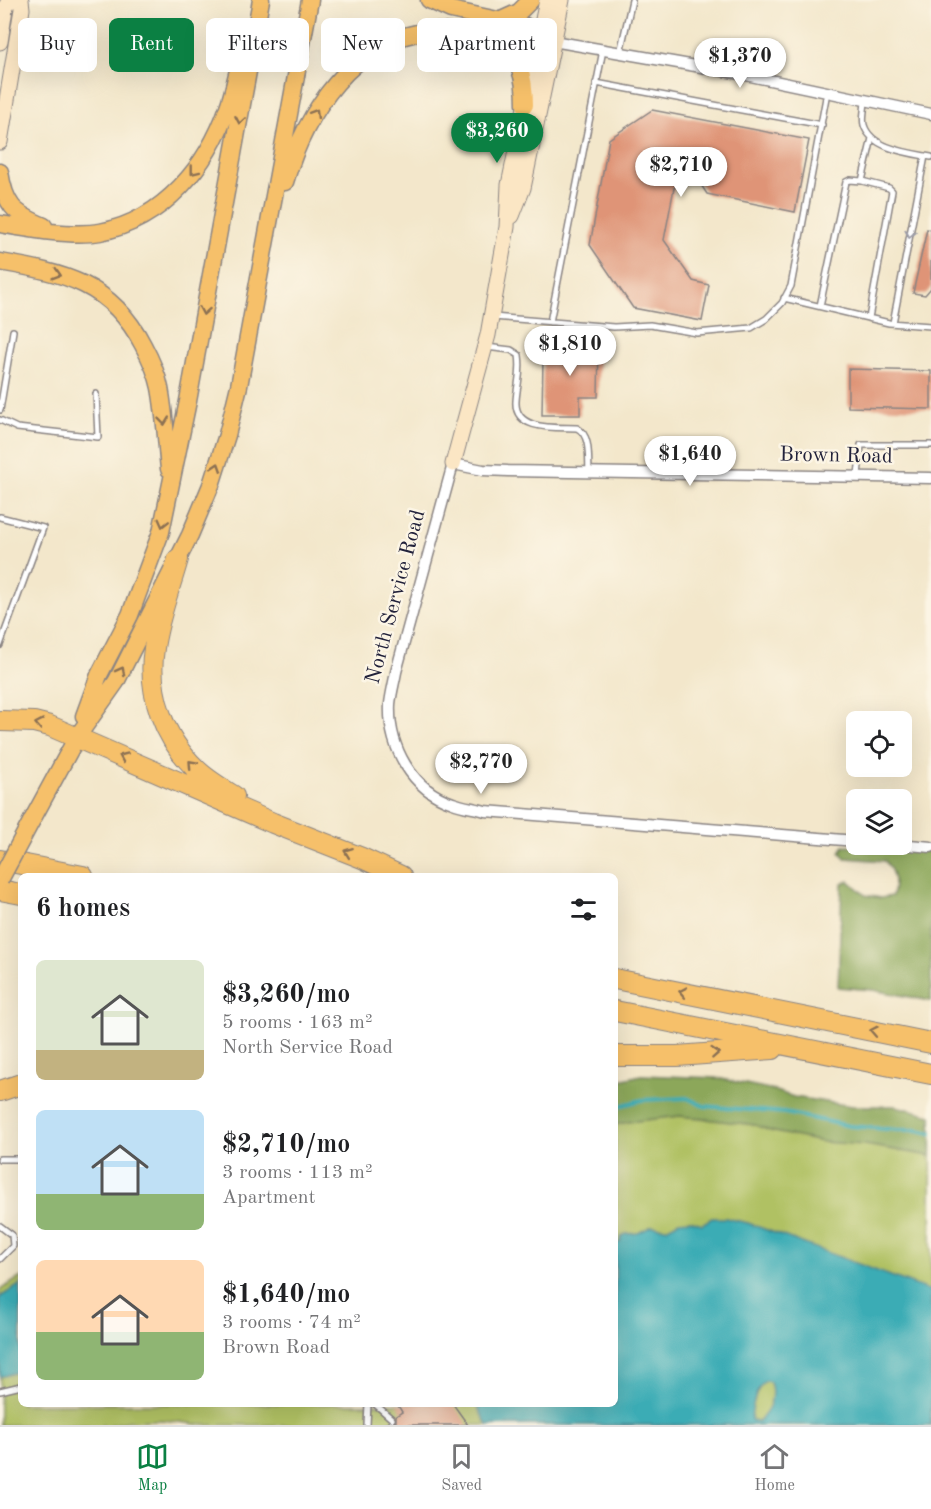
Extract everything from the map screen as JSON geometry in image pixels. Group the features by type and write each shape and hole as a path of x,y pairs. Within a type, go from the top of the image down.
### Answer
{"highway":[{"path":"178,559 154,647 153,684 162,718 171,740 197,770 273,823"},
{"path":"0,721 34,722 76,737 394,873"},
{"path":"0,860 67,873"},
{"path":"0,890 18,893"},
{"path":"618,971 644,984"},
{"path":"618,980 931,1043"},
{"path":"618,1012 931,1074"},
{"path":"618,1056 677,1056 796,1047"},
{"path":"0,1091 18,1085"}],"main road":[{"path":"0,224 37,231 99,232 144,216 161,204 193,173 207,152 229,106 260,0"},
{"path":"0,880 76,737 99,675 130,615 161,532 260,0"},
{"path":"76,737 116,682 178,559 211,485 227,435 239,386 310,0"},
{"path":"429,0 451,10 486,18"},
{"path":"506,18 519,12 531,0"},
{"path":"261,267 291,163 310,120 327,94 348,71 377,49 404,37 417,34"},
{"path":"521,72 525,81 525,105"},
{"path":"0,172 5,198 13,209 25,218 53,230"},
{"path":"0,262 64,276 95,290 116,307 132,325 148,355 159,386 171,488"},
{"path":"0,277 27,267"}],"street":[{"path":"0,42 5,9 9,0"},
{"path":"0,142 22,9 21,0"},
{"name":"North Service Road","path":"547,0 547,18"},
{"name":"North Service Road","path":"555,18 562,0"},
{"path":"557,42 741,74 931,114"},
{"name":"North Service Road","path":"536,72 525,105 509,185 507,227 485,347 396,672 390,705 394,740 406,769 425,790 452,803 485,811 846,840"},
{"name":"North Service Road","path":"507,227 523,188 541,72"},
{"name":"Brown Road","path":"453,464 483,470 931,478"},
{"path":"912,845 931,847"}],"lane":[{"path":"620,53 632,0"},
{"path":"550,322 603,50"},
{"path":"596,83 822,125"},
{"path":"491,317 614,327 650,326 697,333 751,328 766,319 791,286 827,92"},
{"path":"865,100 863,123 872,138 906,152 928,157 893,323"},
{"path":"862,181 872,138"},
{"path":"820,306 846,182 862,181 889,188 892,191 869,318"},
{"path":"784,298 893,323 931,326"},
{"path":"0,410 13,331"},
{"path":"485,347 511,350 519,355 521,369 515,404 521,418 544,427 582,430 587,445 589,472"},
{"path":"0,420 16,428 98,437 96,394"},
{"path":"858,476 861,445 931,445"},
{"path":"0,517 43,528 0,645"},
{"path":"0,1159 18,1159"},
{"path":"0,1226 12,1235 13,1246 0,1259"},
{"path":"0,1391 18,1387"},
{"path":"367,1425 368,1407"},
{"path":"378,1407 392,1419"}],"green space":[{"path":"844,846 846,846 846,855 912,855 912,850 931,851 931,1001 873,990 838,987 842,884 849,881 865,895 881,898 892,896 894,886 892,873 885,861 845,858 840,852"},
{"path":"641,1075 717,1078 794,1097 852,1106 896,1106 931,1115 931,1156 865,1145 822,1142 770,1131 755,1125 680,1116 618,1124 618,1080"},
{"path":"641,1107 931,1145 931,1425 203,1425 163,1420 129,1421 109,1425 0,1425 0,1290 18,1279 18,1407 618,1407 618,1112"}],"water":[{"path":"712,1218 726,1218 748,1223 931,1291 931,1425 487,1425 478,1407 618,1407 618,1243 626,1234 638,1233 652,1226 666,1228 679,1221 690,1220 702,1224","holes":["765,1381 770,1382 771,1399 765,1414 758,1422 751,1420 753,1404 759,1389"]},
{"path":"18,1286 18,1372 0,1377 0,1297"}],"building":[{"path":"652,110 809,140 795,212 707,194 694,174 674,188 664,240 693,281 709,285 702,321 633,308 590,245 609,139"},
{"path":"927,229 931,230 931,288 925,295 913,293"},
{"path":"552,341 599,342 598,397 580,397 580,415 542,415 543,358 551,358"},
{"path":"848,369 931,371 931,409 848,407"},
{"path":"399,1407 455,1407 468,1425 383,1425 396,1422 396,1416 402,1412"}],"waterway":[{"path":"618,1106 642,1100 687,1098 704,1106 785,1113 850,1126 918,1130 931,1133"}]}
